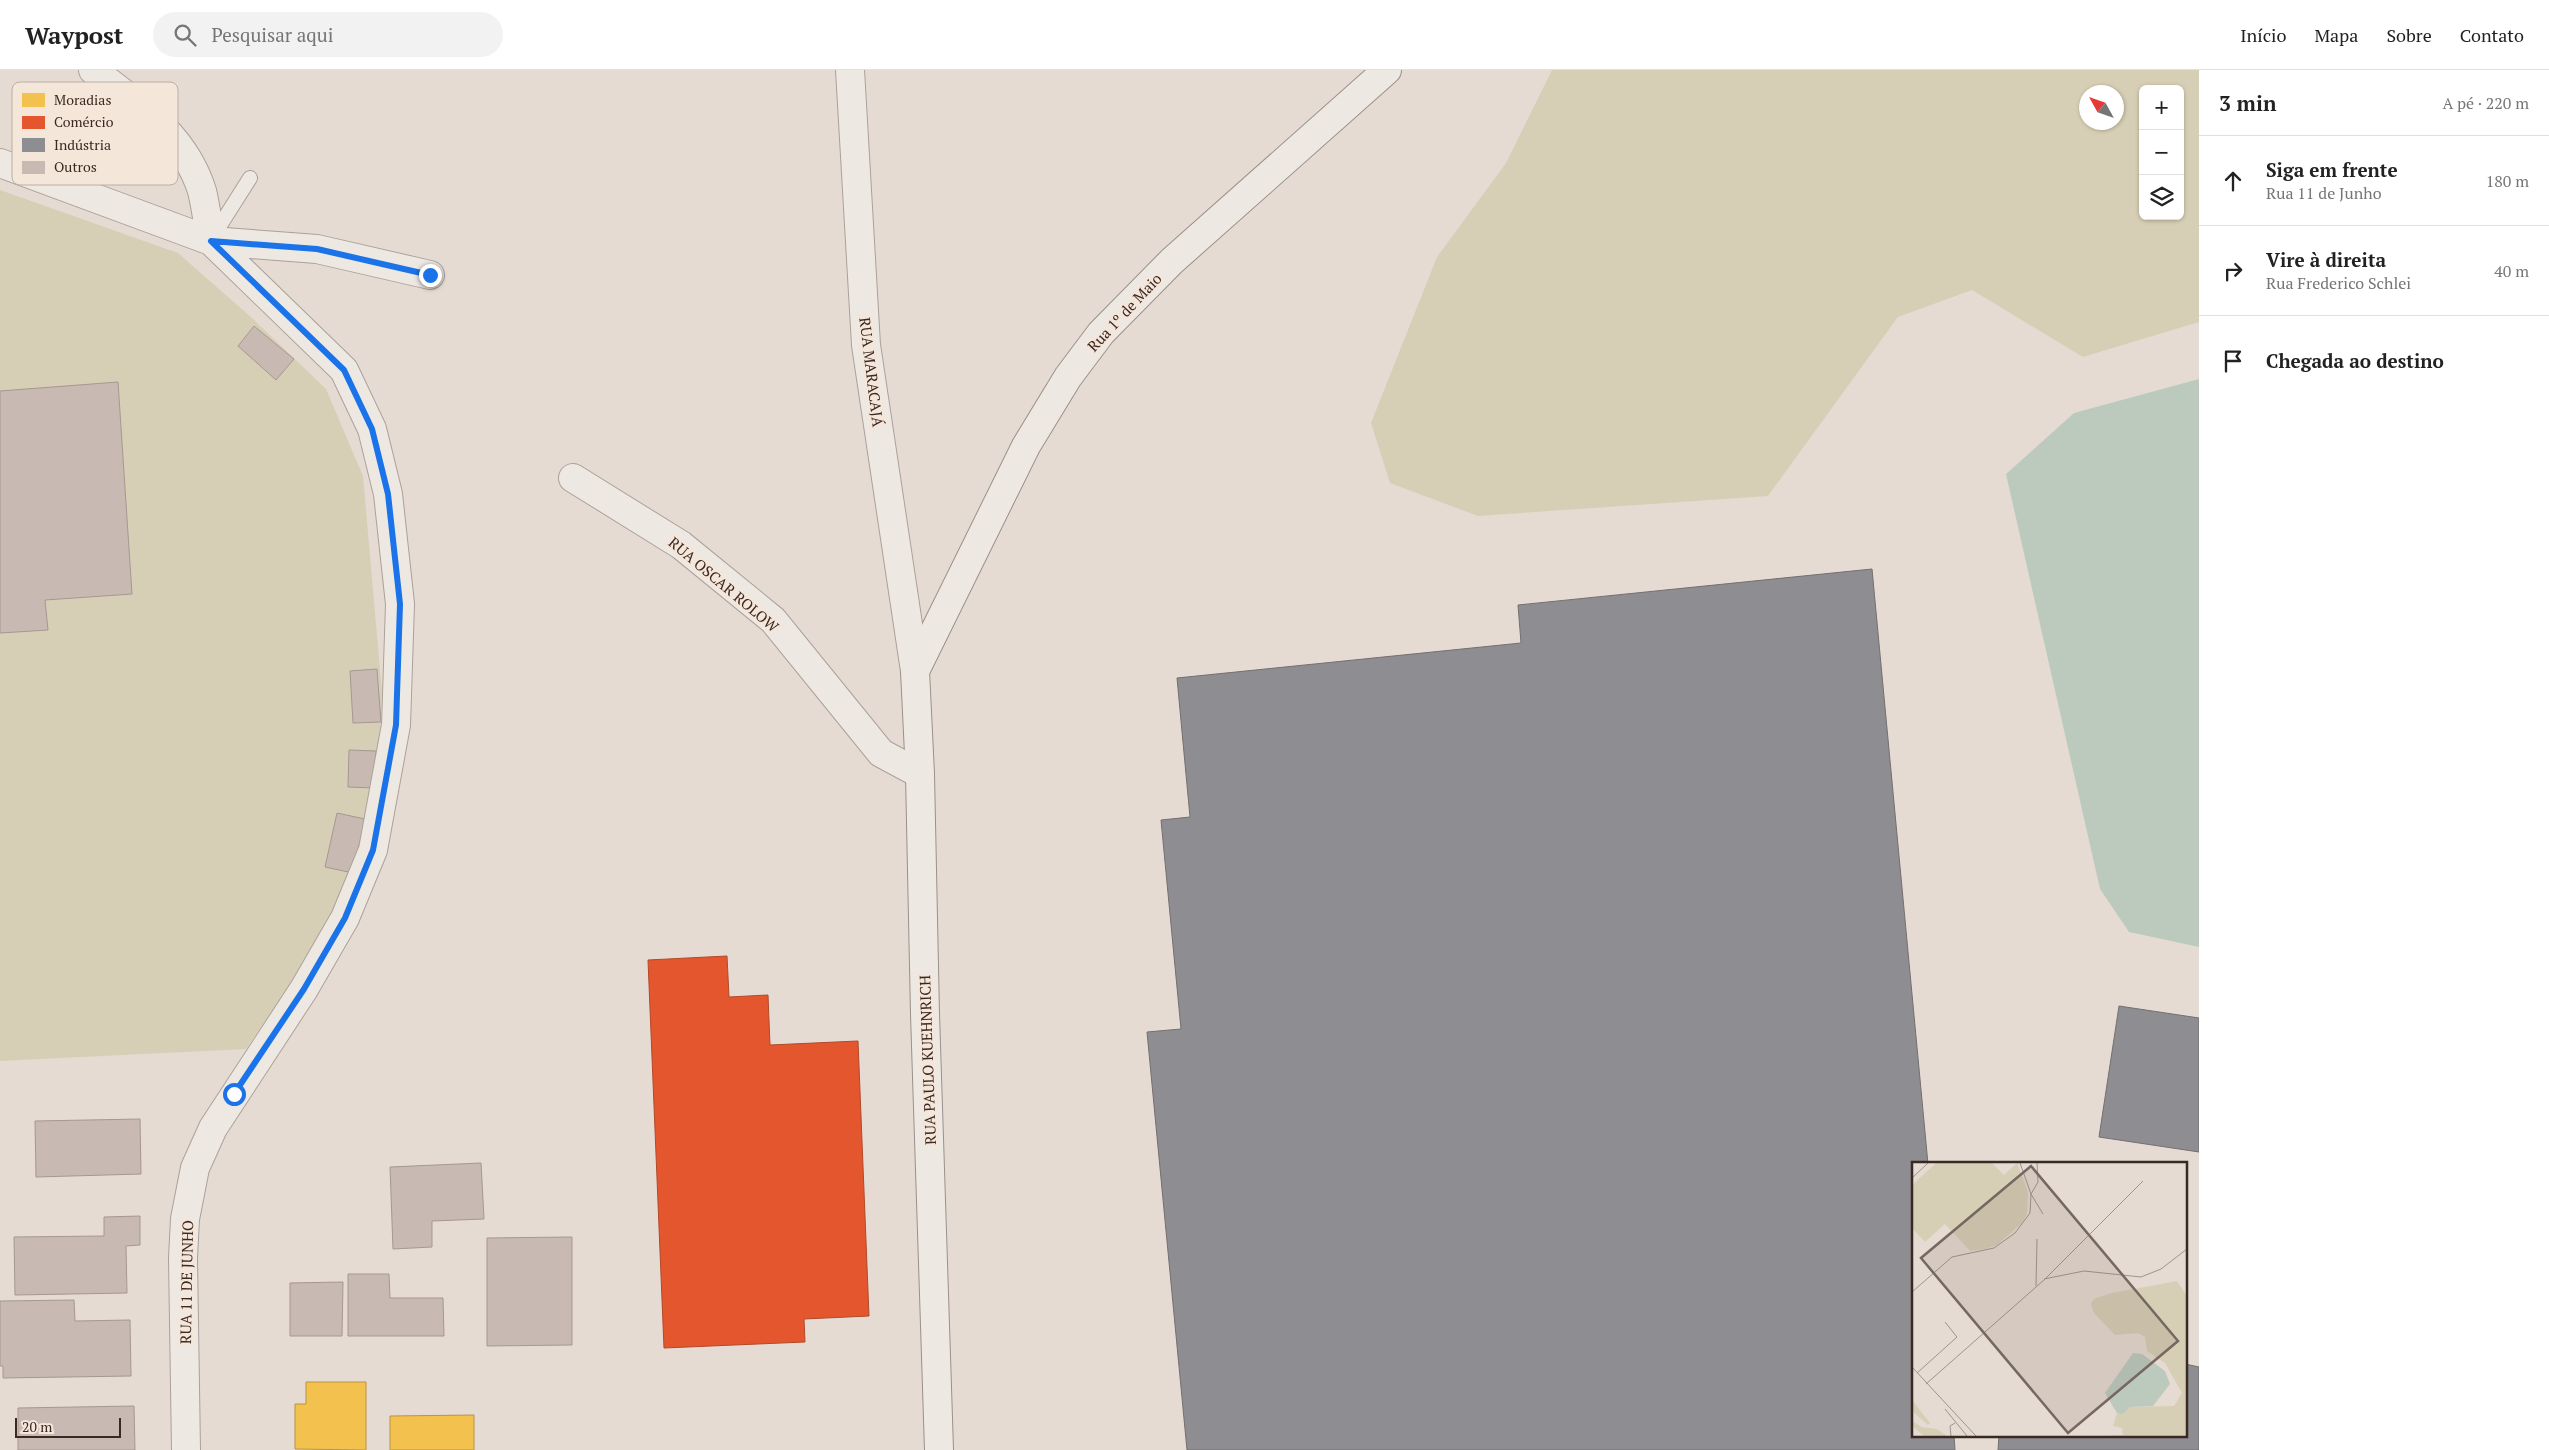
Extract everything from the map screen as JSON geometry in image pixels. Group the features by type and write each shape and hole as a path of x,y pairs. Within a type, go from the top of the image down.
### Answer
{"street":[{"path":"93,70 108,82"},
{"name":"RUA MARACAJÁ","path":"850,70 866,345 915,671"},
{"name":"Rua 1º de Maio","path":"915,671 1026,446 1068,377 1101,333 1172,261 1387,70"},
{"path":"178,145 184,152 202,191 211,241"},
{"path":"0,163 12,167"},
{"path":"60,185 211,241 317,249 430,275"},
{"name":"RUA 11 DE JUNHO","path":"186,1450 183,1258 186,1219 195,1168 213,1128 304,989 345,918 373,850 396,725 400,604 388,494 372,429 344,370 211,241"},
{"name":"RUA OSCAR ROLOW","path":"573,478 681,545 773,620 881,753 920,774"},
{"name":"RUA PAULO KUEHNRICH","path":"915,671 920,774 925,1014 939,1450"}],"lane":[{"path":"211,241 250,178"}],"shaded area":[{"path":"1552,70 2199,70 2199,322 2083,357 1972,290 1898,317 1768,496 1478,516 1390,483 1371,423 1437,257 1506,163"},
{"path":"0,190 178,253 252,318 326,389 363,476 382,692 376,808 329,927 246,1049 0,1061"},
{"path":"2199,379 2199,947 2129,932 2100,889 2006,474 2074,413"}],"building: Moradias":[{"path":"306,1382 366,1382 366,1450 295,1449 295,1404 306,1404"},
{"path":"474,1415 474,1450 390,1450 390,1416"}],"building: Comércio":[{"path":"727,956 729,997 768,995 770,1045 858,1041 869,1316 804,1319 805,1342 664,1348 648,960"}],"building: Indústria":[{"path":"1872,569 1928,1162 1912,1162 1912,1438 1954,1438 1955,1450 1187,1450 1147,1032 1181,1029 1161,820 1190,817 1177,678 1521,643 1518,605"},
{"path":"2119,1006 2199,1018 2199,1152 2099,1137"},
{"path":"2186,1364 2199,1367 2199,1450 1998,1450 1999,1438 2186,1438"}],"building: Outros":[{"path":"254,326 294,359 276,380 238,346"},
{"path":"118,382 132,594 45,600 48,630 0,633 0,391"},
{"path":"377,669 381,722 353,723 350,671"},
{"path":"349,750 376,751 375,788 348,787"},
{"path":"337,813 365,819 353,873 325,867"},
{"path":"140,1119 141,1174 36,1177 35,1121"},
{"path":"481,1163 484,1219 432,1221 432,1247 393,1249 390,1167"},
{"path":"140,1216 140,1245 126,1246 127,1293 15,1295 14,1237 104,1236 104,1217"},
{"path":"572,1237 572,1345 487,1346 487,1238"},
{"path":"348,1274 389,1274 390,1298 443,1298 444,1336 348,1336"},
{"path":"343,1282 342,1336 290,1336 290,1283"},
{"path":"74,1300 75,1321 130,1320 131,1376 3,1378 3,1366 0,1366 0,1301"},
{"path":"134,1406 135,1450 18,1450 18,1408"}],"route":[{"path":"234,1094 304,989 345,918 373,850 396,725 400,604 388,494 372,429 344,370 236,268 211,241 317,249 430,275"}]}
